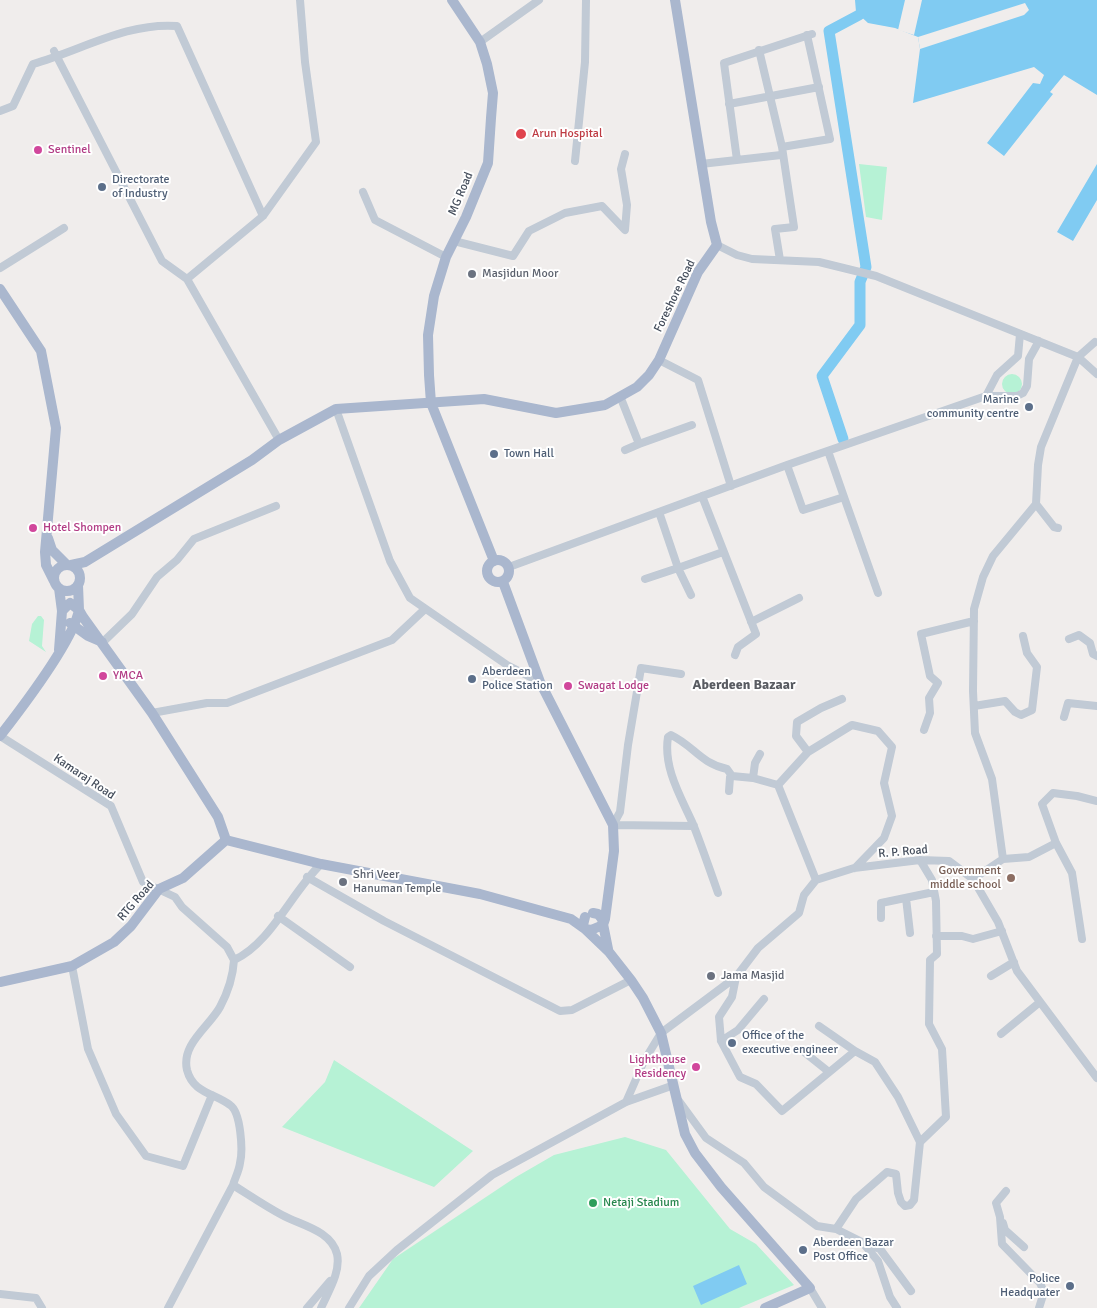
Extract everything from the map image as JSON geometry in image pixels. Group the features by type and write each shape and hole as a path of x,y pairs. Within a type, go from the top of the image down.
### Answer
{"main road":[{"name":"MG Road","path":"452,0 480,42 487,64 492,93 488,163 446,257 434,296 428,335 431,403 494,561"},
{"path":"675,0 710,222 717,245"},
{"name":"Foreshore Road","path":"336,409 484,399 556,414 597,407 637,387 659,360 698,272 717,245"},
{"path":"0,289 41,351 56,428 46,566 56,585 62,611 67,620 74,627 103,642"},
{"path":"56,585 57,570 95,555 252,460 280,440 336,409"},
{"path":"0,736 58,654 74,627 79,610 79,573 52,550 48,537"},
{"path":"56,585 67,591 79,583 95,555"},
{"path":"494,561 503,561 509,567 509,575 503,582 494,582 488,576 488,567 494,561"},
{"path":"503,582 540,682 612,825 614,851 603,926"},
{"path":"58,654 62,611 70,603 79,610 103,642 152,713 218,817 226,840 321,864 480,894 571,919 586,929 631,980 643,998 661,1033 678,1100 684,1134 695,1153 721,1187 810,1288 765,1308"},
{"name":"RTG Road","path":"0,982 72,966 114,942 131,926 159,889 183,878 226,840"},
{"path":"586,929 583,925 589,915 608,902"},
{"path":"571,919 598,914 603,926 608,952"},
{"path":"586,929 591,930 603,926"}],"street":[{"path":"187,279 263,216 316,142 305,62 300,0"},
{"path":"480,42 539,0"},
{"path":"575,161 585,62 586,0"},
{"path":"0,110 13,106 33,64 56,54 135,29 164,25 177,26 263,216"},
{"path":"701,164 737,160 830,139 809,35 724,63 737,160"},
{"path":"759,50 782,151 794,227 775,229 780,260"},
{"path":"56,54 162,261 187,279 280,440"},
{"path":"730,104 819,87"},
{"path":"454,241 513,256 529,231 565,213 602,206 625,230 627,205 620,169 625,154"},
{"path":"363,192 375,220 446,257"},
{"path":"0,268 64,228"},
{"path":"717,245 737,255 819,262 870,274 1078,358 1097,374"},
{"path":"986,396 997,375 1018,356 1020,334"},
{"path":"509,567 786,465 986,396 1017,396 1023,393 1027,386 1029,359 1038,342"},
{"path":"1003,859 992,779 975,733 974,609 983,577 993,556 1036,504 1041,447 1078,358 1095,342"},
{"path":"659,360 698,380 731,486"},
{"path":"620,396 639,444"},
{"path":"336,409 390,561 410,598 507,665 540,682"},
{"path":"625,450 692,425"},
{"path":"828,451 878,593"},
{"path":"786,465 803,510 844,497"},
{"path":"702,496 756,634 738,647 735,655"},
{"path":"1036,504 1054,527 1058,528"},
{"path":"103,642 132,614 156,577 177,560 194,539 276,506"},
{"path":"659,512 678,568 691,595"},
{"path":"645,579 723,552"},
{"path":"751,622 798,598"},
{"path":"152,713 207,703 227,703 360,653 392,640 426,609"},
{"path":"924,730 930,713 928,698 938,683 930,676 921,634 974,621"},
{"path":"1069,639 1079,635 1090,643 1093,654 1097,656"},
{"path":"974,706 1005,701 1015,712 1021,715 1032,710 1037,667 1027,653 1023,636"},
{"path":"612,825 620,812 628,746 642,668 681,674"},
{"path":"808,752 796,736 797,722 821,708 842,699"},
{"path":"1064,717 1068,703 1097,706"},
{"path":"778,784 808,752 852,725 878,731 892,747 884,782 892,816 884,838 854,868"},
{"name":"Kamaraj Road","path":"0,736 111,806 143,882 175,897 182,908 227,947 234,960"},
{"path":"718,893 694,826 669,770 666,749 668,737 671,736 680,740 706,762 727,769 732,776 753,778 778,784"},
{"path":"753,778 755,763 760,754"},
{"path":"729,791 730,777 732,776"},
{"path":"626,1102 644,1060 661,1033 736,977 758,948 799,913 804,895 816,880 778,784"},
{"path":"1082,939 1072,873 1056,843 1042,804 1053,793 1097,801"},
{"path":"612,825 694,826"},
{"path":"973,879 1003,859 1029,857 1056,843"},
{"path":"920,860 932,880 934,892 937,954 930,960 929,1024 942,1049 946,1117 920,1142"},
{"name":"R. P. Road","path":"816,880 854,868 920,860 949,861 973,879 1002,931 1017,971 1097,1078"},
{"path":"168,1308 233,1185 240,1163 238,1116 232,1105 200,1091 192,1081 187,1070 187,1055 193,1041 219,1010 233,974 234,960 250,953 307,878 321,864"},
{"path":"307,878 384,921 560,1011 572,1010 631,980"},
{"path":"881,918 881,903 934,892"},
{"path":"906,898 910,933"},
{"path":"278,916 350,967"},
{"path":"936,936 962,936 973,939 1002,931"},
{"path":"991,976 1014,962"},
{"path":"72,966 88,1049 116,1114 146,1156 183,1166 212,1095"},
{"path":"736,977 732,997 719,1017 721,1041 740,1077 756,1084 782,1111 855,1051"},
{"path":"721,1041 738,1030 764,999"},
{"path":"1001,1034 1040,1002"},
{"path":"819,1026 855,1051 875,1062 898,1097 920,1142 914,1200 910,1205 905,1206 901,1202 896,1174 887,1172 856,1198 836,1229"},
{"path":"804,1052 829,1072"},
{"path":"349,1308 369,1276 397,1250 492,1175 626,1102 674,1085"},
{"path":"678,1100 706,1138 744,1163 764,1187 818,1226 836,1229 880,1249 911,1291"},
{"path":"233,1185 284,1216 300,1222 324,1236 331,1243 336,1253 335,1276 321,1308"},
{"path":"1006,1191 996,1203 1000,1216 1005,1230 1024,1247"},
{"path":"1000,1216 1002,1244 1040,1283 1044,1292 1039,1308"},
{"path":"862,1242 878,1261 890,1297 897,1308"},
{"path":"307,1308 335,1276"},
{"path":"810,1288 822,1308"},
{"path":"0,1294 36,1298 42,1308"}],"green space":[{"path":"859,164 887,167 882,220 866,217"},
{"path":"1012,374 1019,377 1022,384 1019,391 1012,394 1005,391 1002,384 1005,377"},
{"path":"38,616 41,616 44,620 42,646 46,652 29,641 32,624"},
{"path":"334,1060 473,1151 434,1187 282,1127 325,1082"},
{"name":"Netaji Stadium","path":"625,1137 666,1150 730,1229 756,1244 794,1285 739,1308 359,1308 393,1259 516,1177 554,1155"}],"water":[{"path":"855,0 1097,0 1097,95 1064,75 1050,92 1053,94 1004,156 987,143 1033,83 1040,84 1044,75 1034,67 913,103 920,49 918,37 895,28 868,23 856,12"},
{"path":"1097,164 1097,200 1073,241 1057,232"},
{"path":"739,1265 747,1284 701,1305 693,1286"}],"pier":[{"path":"905,0 922,0 914,35 898,30"},
{"path":"1025,3 1029,10 1024,15 920,49 918,37"}],"waterway":[{"path":"843,439 822,376 860,325 860,282 866,267 829,31 859,15"}],"place":[{"name":"Arun Hospital","path":"521,134"},
{"name":"Sentinel","path":"38,150"},
{"name":"Directorate of Industry","path":"102,187"},
{"name":"Masjidun Moor","path":"472,274"},
{"name":"Marine community centre","path":"1029,407"},
{"name":"Town Hall","path":"494,454"},
{"name":"Hotel Shompen","path":"33,528"},
{"name":"YMCA","path":"103,676"},
{"name":"Aberdeen Police Station","path":"472,679"},
{"name":"Swagat Lodge","path":"568,686"},
{"name":"Government middle school","path":"1011,878"},
{"name":"Shri Veer Hanuman Temple","path":"343,882"},
{"name":"Jama Masjid","path":"711,976"},
{"name":"Office of the executive engineer","path":"732,1043"},
{"name":"Lighthouse Residency","path":"696,1067"},
{"name":"Netaji Stadium","path":"593,1203"},
{"name":"Aberdeen Bazar Post Office","path":"803,1250"},
{"name":"Police Headquater","path":"1070,1286"}],"district":[{"name":"Aberdeen Bazaar","path":"744,685"}]}
